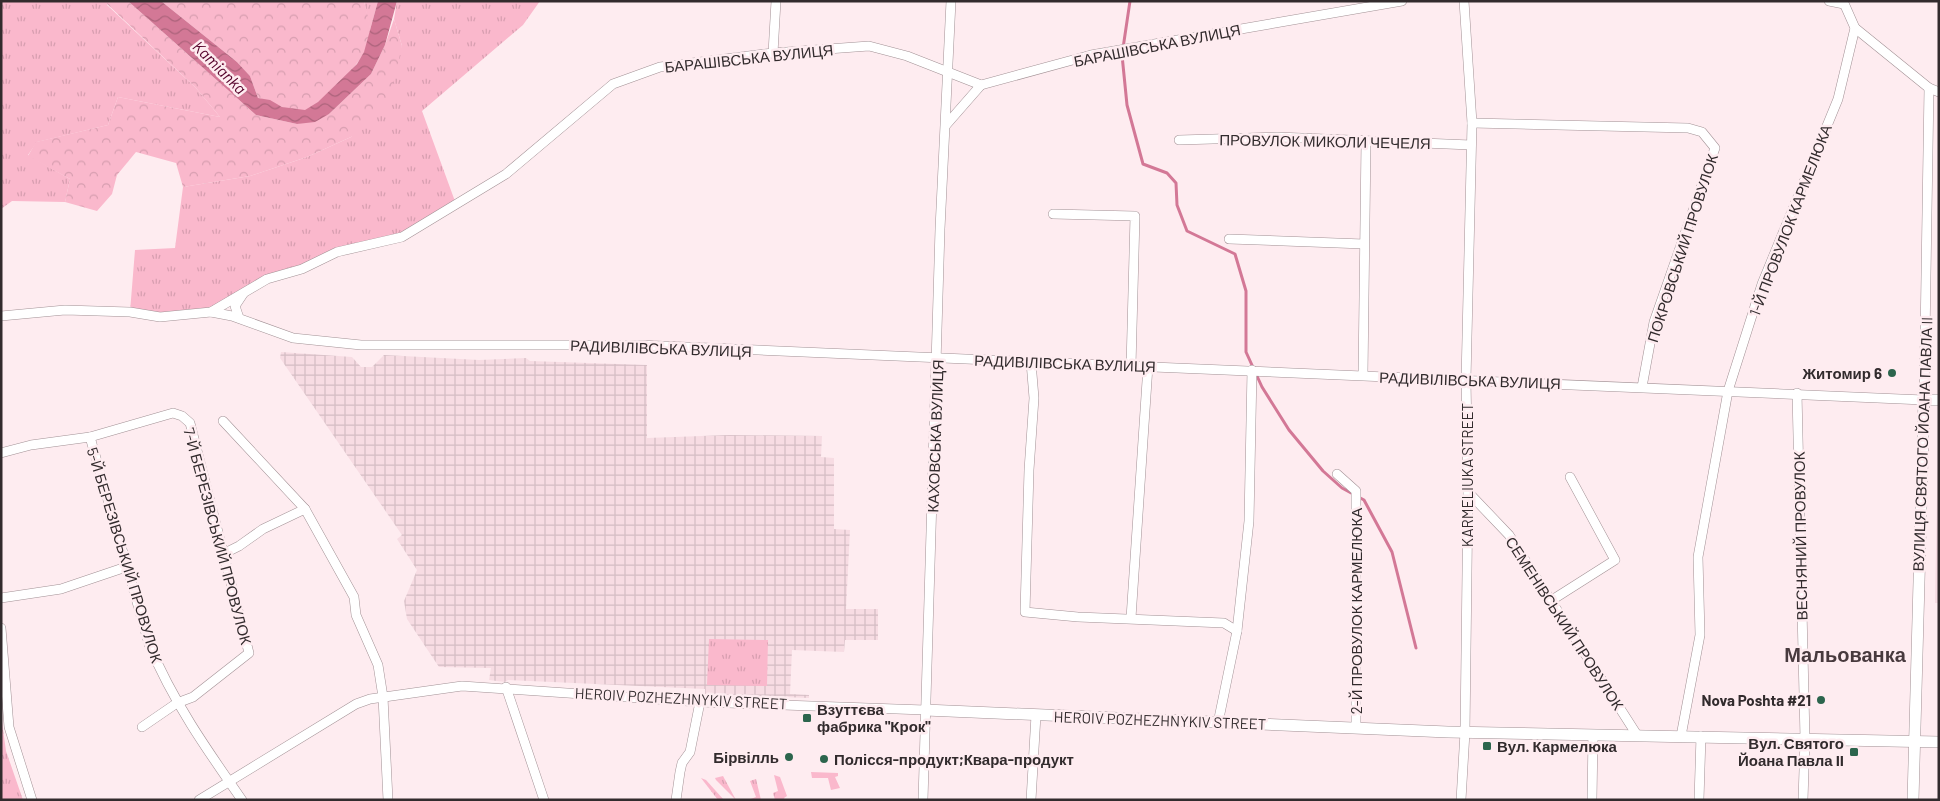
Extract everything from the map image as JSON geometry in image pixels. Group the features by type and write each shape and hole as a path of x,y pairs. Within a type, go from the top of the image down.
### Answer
{"street":[{"path":"774,53 776,1"},
{"name":"КАХОВСЬКА ВУЛИЦЯ","path":"923,800 938,358 940,229 950,1"},
{"name":"БАРАШІВСЬКА ВУЛИЦЯ","path":"1,316 65,310 130,312 160,317 210,312 267,279 302,269 337,252 402,237 506,174 613,84 660,67 774,53 869,46 907,56 981,85 1092,55 1402,1"},
{"name":"KARMELIUKA STREET","path":"1462,800 1465,732 1468,492 1466,380 1472,123 1464,1"},
{"path":"1829,1 1843,3 1854,28 1929,88 1939,92"},
{"name":"1-Й ПРОВУЛОК КАРМЕЛЮКА","path":"1681,736 1700,635 1698,557 1728,390 1762,284 1838,99 1854,28"},
{"path":"946,125 981,85"},
{"name":"ВУЛИЦЯ СВЯТОГО ЙОАНА ПАВЛА II","path":"1913,800 1924,400 1929,88"},
{"name":"ПОКРОВСЬКИЙ ПРОВУЛОК","path":"1472,123 1688,128 1702,132 1715,148 1654,322 1642,387"},
{"name":"ПРОВУЛОК МИКОЛИ ЧЕЧЕЛЯ","path":"1179,140 1277,137 1471,145"},
{"path":"1363,375 1366,142"},
{"path":"1053,214 1135,216 1131,366"},
{"path":"1229,238 1364,244"},
{"path":"239,318 236,306 245,292"},
{"name":"РАДИВІЛІВСЬКА ВУЛИЦЯ","path":"210,312 239,318 293,338 361,345 639,345 1728,390 1924,400"},
{"path":"1031,362 1034,398 1029,470 1025,612 1078,617 1224,623 1237,631"},
{"path":"1131,618 1148,366"},
{"path":"1218,723 1237,631 1249,521 1252,370"},
{"name":"ВЕСНЯНИЙ ПРОВУЛОК","path":"1797,393 1805,739 1803,800"},
{"path":"1924,400 1939,400"},
{"name":"7-Й БЕРЕЗІВСЬКИЙ ПРОВУЛОК","path":"1,453 30,445 90,436 173,413 182,416 190,423 249,653 193,697 177,703 142,727"},
{"path":"223,421 305,509 354,597 356,615 378,665 383,697 388,800"},
{"name":"5-Й БЕРЕЗІВСЬКИЙ ПРОВУЛОК","path":"90,436 149,644 177,703 242,800"},
{"name":"2-Й ПРОВУЛОК КАРМЕЛЮКА","path":"1337,474 1356,491 1356,728"},
{"path":"1552,600 1615,560 1570,477"},
{"name":"СЕМЕНІВСЬКИЙ ПРОВУЛОК","path":"1468,492 1509,535 1637,735"},
{"path":"223,554 239,546 263,529 305,509"},
{"path":"1,598 60,589 126,567"},
{"path":"1,628 9,728 32,800"},
{"name":"HEROIV POZHEZHNYKIV STREET","path":"199,800 228,780 356,704 370,698 462,686 506,687 700,702 1218,723 1465,732 1939,742"},
{"path":"506,687 544,800"},
{"path":"676,800 682,763 690,752 700,702"},
{"path":"1031,800 1036,715"},
{"path":"1592,800 1593,735"},
{"path":"1699,800 1701,736"}],"shaded area":[{"path":"281,352 352,357 361,367 372,367 384,355 479,360 526,358 530,361 647,365 647,438 729,435 822,436 821,457 834,458 834,529 850,530 846,609 878,609 878,640 845,640 844,652 792,650 790,694 809,695 809,698 705,694 705,689 508,680 505,682 489,680 491,668 439,667 407,619 404,601 417,570 397,539 402,535 280,358"},
{"path":"1938,440 1939,603 1935,603"}],"green space":[{"path":"1,1 107,1 107,5 196,88 220,117 118,97 108,125 37,142 28,155 70,179 65,202 12,201 1,209"},
{"path":"107,1 128,1 256,115 297,124 329,114 371,74 385,45 394,19 402,46 391,93 351,137 307,157 250,176 183,187 176,163 136,152 117,175 112,194 97,211 65,202 70,179 28,156 36,142 108,125 118,97 220,117 196,88 107,4"},
{"path":"161,1 364,1 370,25 370,37 363,54 346,76 313,106 306,110 294,111 258,98 250,76 237,62"},
{"path":"364,1 378,1 370,30"},
{"path":"397,1 540,1 523,25 422,111 456,204 402,237 337,252 267,279 211,312 160,317 130,312 135,250 175,248 183,187 250,176 307,157 351,137 402,46 394,19"},
{"path":"709,639 768,640 767,686 707,685"},
{"path":"1,715 6,751 23,800 1,800"},
{"path":"811,772 838,773 838,776 835,777 840,788 831,790 828,778 812,778"},
{"path":"774,775 780,777 787,796 784,798 785,800 775,800 773,793 778,791"},
{"path":"723,776 736,800 715,778"},
{"path":"701,778 706,780 724,800 718,800"},
{"path":"756,779 761,800 748,800 756,797 750,781"}],"water":[{"name":"Kamianka","path":"128,1 161,1 237,62 250,76 258,98 270,100 282,107 305,110 318,102 357,64 364,52 378,1 397,1 385,45 371,74 329,114 315,122 297,124 256,115"}],"waterway":[{"path":"1130,1 1122,55 1127,105 1143,164 1167,173 1176,183 1177,205 1187,231 1235,254 1246,291 1246,352 1262,387 1289,430 1323,471 1342,488 1364,500 1392,552 1416,648"}],"place":[{"name":"Житомир 6","path":"1892,373"},
{"name":"Nova Poshta #21","path":"1821,700"},
{"name":"Взуттєва фабрика \"Крок\"","path":"807,718"},
{"name":"Вул. Кармелюка","path":"1487,746"},
{"name":"Вул. Святого Йоана Павла ІІ","path":"1854,752"},
{"name":"Бірвілль","path":"789,757"},
{"name":"Полісся-продукт;Квара-продукт","path":"824,759"}],"district":[{"name":"Мальованка","path":"1845,654"}]}
